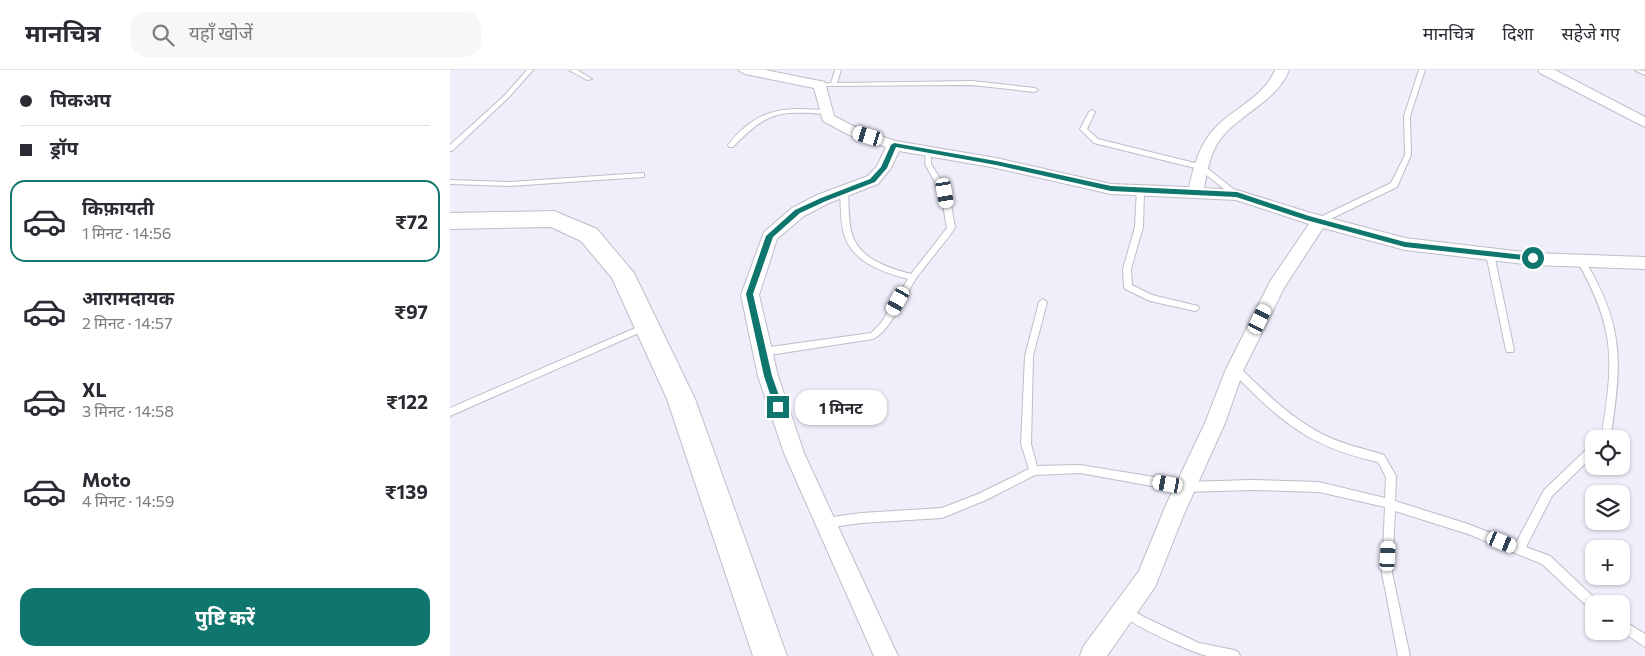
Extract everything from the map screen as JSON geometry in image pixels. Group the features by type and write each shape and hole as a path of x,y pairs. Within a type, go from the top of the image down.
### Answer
{"main road":[{"path":"450,221 554,219 589,235 622,273 681,399 770,656"}],"street":[{"path":"746,70 827,84 826,112 828,118 854,132 894,145 996,163 1111,189 1237,195 1319,221 1405,244 1533,258 1645,263"},
{"path":"1196,193 1203,158 1218,132 1258,100 1280,77 1282,70"},
{"path":"1545,70 1645,123"},
{"path":"886,656 794,453 768,376 750,294 770,236 798,212 873,180 884,168 894,145"},
{"path":"1092,656 1147,579 1185,487 1215,422 1235,369 1276,285 1319,221"}],"lane":[{"path":"450,149 507,96 530,70"},
{"path":"572,70 589,78"},
{"path":"827,84 838,70"},
{"path":"1319,221 1394,185 1408,155 1407,116 1422,70"},
{"path":"1638,70 1645,73"},
{"path":"827,84 972,83 1035,90"},
{"path":"731,145 756,121 770,115 788,111 826,112"},
{"path":"1092,112 1084,129 1096,140 1201,167 1237,195"},
{"path":"763,352 873,336 884,325 913,277 951,228 945,193 928,164 928,151"},
{"path":"450,182 510,184 642,175"},
{"path":"1140,190 1139,228 1127,270 1128,287 1150,298 1195,308"},
{"path":"844,191 848,235 859,254 868,260 913,277"},
{"path":"1490,254 1510,350"},
{"path":"1581,261 1593,281 1612,335 1614,378 1607,430"},
{"path":"1034,471 1026,444 1029,356 1043,302"},
{"path":"450,412 647,326"},
{"path":"1235,369 1276,408 1310,434 1352,452 1381,458 1391,476 1387,573 1404,656"},
{"path":"1519,549 1548,493 1585,457"},
{"path":"826,523 861,518 942,513 982,497 1034,471 1080,469 1185,487 1252,484 1319,487 1390,504 1468,529 1546,560 1585,597"},
{"path":"1124,611 1142,622 1198,648 1234,656"},
{"path":"1630,630 1645,641"}],"route":[{"path":"778,407 768,376 750,294 770,236 798,212 823,199 873,180 884,168 894,145 996,163 1111,189 1237,195 1308,218 1405,244 1533,258"}]}
